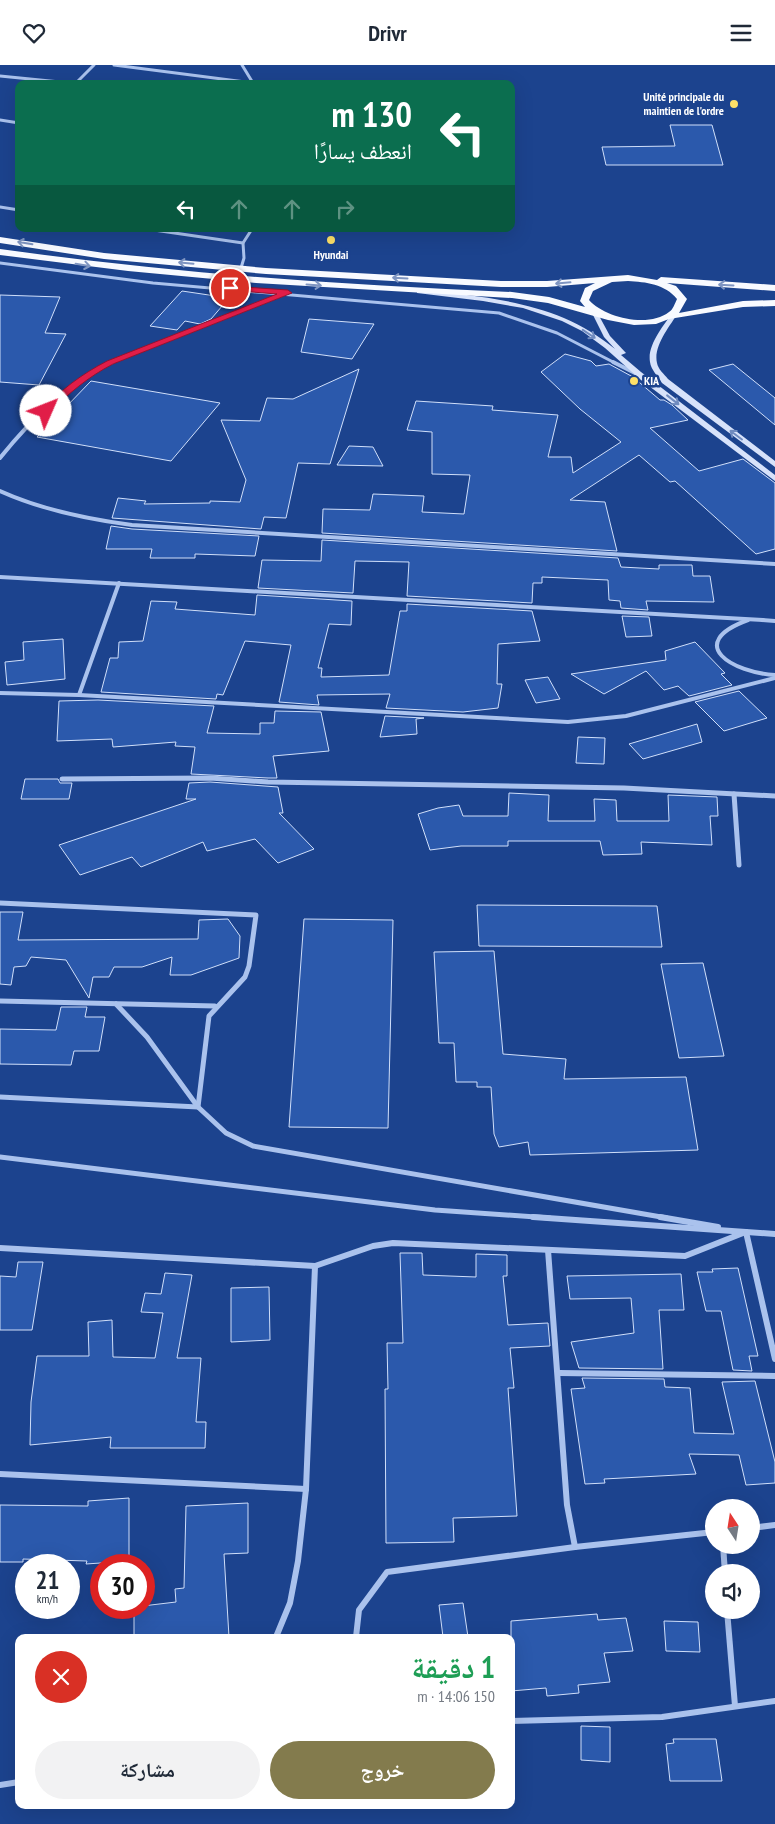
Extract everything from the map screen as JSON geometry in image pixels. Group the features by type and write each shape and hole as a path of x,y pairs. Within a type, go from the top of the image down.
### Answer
{"highway":[{"path":"0,240 104,256 275,272 501,284 547,284 611,279 645,279 775,288"},
{"path":"0,252 90,266 243,281 512,295 549,300 605,317 630,322 744,304 775,303"},
{"path":"595,313 585,304 583,297 586,290 595,284 611,279"},
{"path":"645,279 673,288 682,299 681,306 670,316"}],"main road":[{"path":"408,291 507,302 546,312 585,331 775,479"},
{"path":"595,313 607,337 644,378"},
{"path":"670,316 656,348 653,361 657,371 665,381 775,465"}],"street":[{"path":"79,80 94,65"},
{"path":"114,65 230,80"},
{"path":"242,65 251,80"},
{"path":"0,76 43,80"},
{"path":"0,120 15,122"},
{"path":"0,207 15,209"},
{"path":"168,232 243,243"},
{"path":"242,268 244,258 243,243 250,232"},
{"path":"0,263 153,283 288,293 500,313 556,333 644,378"},
{"path":"0,458 71,387 89,373 288,293"},
{"path":"0,491 20,501 72,516 132,525 775,564"},
{"path":"0,577 775,621"},
{"path":"79,695 119,583"},
{"path":"763,620 733,624 722,631 716,640 716,649 722,659 734,667 749,673 775,677"},
{"path":"0,693 79,695 568,722 626,716 775,677"},
{"path":"62,779 210,778 278,782 624,788 775,796"},
{"path":"734,794 739,865"},
{"path":"0,903 256,915 249,966 245,977 216,1006 209,1016 198,1107"},
{"path":"0,1001 216,1006"},
{"path":"116,1004 147,1037 198,1107 226,1133 253,1146 746,1232"},
{"path":"0,1097 198,1107"},
{"path":"0,1157 435,1210 775,1233"},
{"path":"0,1248 315,1266 373,1246 393,1243 685,1255 746,1232"},
{"path":"746,1232 775,1359"},
{"path":"548,1250 559,1373 567,1505 575,1547"},
{"path":"277,1634 291,1595 298,1561 306,1489 315,1266"},
{"path":"559,1373 775,1376"},
{"path":"0,1474 306,1489"},
{"path":"760,1527 775,1525"},
{"path":"356,1634 359,1611 387,1572 575,1547 705,1533"},
{"path":"729,1619 735,1706"},
{"path":"515,1721 662,1717 775,1701"},
{"path":"0,1785 15,1783"}],"building":[{"path":"670,125 712,125 723,165 606,165 602,147 675,146"},
{"path":"182,291 229,298 211,319 200,324 185,321 177,330 150,326"},
{"path":"0,295 60,297 45,333 66,334 39,385 0,382"},
{"path":"309,319 374,324 352,359 301,352"},
{"path":"565,354 591,361 596,366 609,364 633,377 660,400 664,400 672,405 688,420 650,428 699,471 743,459 775,483 775,549 756,554 675,481 670,482 639,455 570,500 605,502 617,551 322,533 323,509 370,510 373,494 424,496 422,512 464,514 470,475 432,474 432,432 407,430 416,401 493,406 492,410 558,415 548,457 571,457 573,473 621,442 580,409 541,372"},
{"path":"733,364 775,398 775,425 709,370"},
{"path":"359,369 330,464 298,463 286,518 264,517 261,529 112,518 118,498 146,501 144,504 210,503 210,501 240,502 246,480 221,420 260,421 267,398 293,399"},
{"path":"91,381 220,403 171,461 37,437"},
{"path":"349,446 373,447 383,466 337,465"},
{"path":"111,526 132,529 259,536 255,556 195,554 195,558 150,558 152,549 106,549"},
{"path":"322,540 618,558 621,567 659,569 659,565 692,565 693,576 710,576 714,602 646,601 648,610 621,608 620,601 609,600 608,580 542,577 542,583 533,583 532,603 407,596 409,562 355,561 353,593 258,588 262,560 321,561"},
{"path":"257,595 352,601 351,625 329,624 318,668 322,668 321,677 389,675 400,611 407,611 407,604 532,611 540,641 498,644 497,684 502,684 498,708 463,712 386,708 390,694 317,695 319,705 279,702 291,645 245,641 223,695 217,694 216,699 101,692 110,658 118,658 119,642 143,641 151,601 177,602 175,609 255,615"},
{"path":"622,616 649,617 652,636 626,637"},
{"path":"63,639 65,679 7,685 5,662 24,660 23,642"},
{"path":"695,642 725,673 721,674 732,685 689,696 678,686 664,690 646,671 604,694 571,674 666,660 665,651"},
{"path":"548,677 560,699 536,703 525,680"},
{"path":"739,691 767,718 724,731 695,702"},
{"path":"98,700 214,706 207,733 260,734 260,723 274,723 275,711 321,712 329,751 273,756 277,778 268,778 191,774 195,747 175,746 176,742 113,747 112,739 57,741 59,701"},
{"path":"385,716 424,718 416,719 417,734 380,737"},
{"path":"697,724 702,742 643,759 629,744"},
{"path":"578,737 605,738 604,764 576,763"},
{"path":"25,779 58,779 60,783 72,783 69,799 21,799"},
{"path":"210,782 278,787 283,813 279,813 314,849 278,863 255,839 207,851 203,842 141,867 132,857 80,875 59,845 196,799 186,799 189,783"},
{"path":"509,793 549,795 548,821 595,821 594,799 616,800 617,821 669,821 668,795 717,797 718,816 710,816 712,845 641,842 642,854 603,855 600,841 508,841 508,846 461,846 430,850 418,814 438,808 459,805 463,816 508,816"},
{"path":"477,905 657,906 662,947 479,946"},
{"path":"0,912 23,912 18,940 198,939 199,920 228,919 240,936 239,958 191,975 170,975 172,957 142,967 114,967 109,977 93,977 89,998 66,960 31,957 26,966 14,967 11,985 0,984"},
{"path":"304,919 393,920 388,1128 289,1127"},
{"path":"494,951 503,1054 566,1059 564,1079 686,1077 698,1150 530,1155 528,1142 499,1147 494,1134 491,1087 477,1087 477,1082 456,1082 454,1043 439,1043 434,952"},
{"path":"703,963 724,1056 679,1058 661,964"},
{"path":"61,1007 87,1007 85,1017 105,1017 99,1051 74,1051 71,1065 0,1064 0,1029 56,1030"},
{"path":"400,1253 422,1253 423,1275 476,1277 476,1254 507,1255 507,1276 503,1276 508,1325 548,1323 550,1346 510,1348 514,1388 508,1388 517,1516 453,1518 454,1542 386,1543 385,1389 388,1389 387,1343 403,1343"},
{"path":"18,1262 43,1262 32,1330 0,1330 0,1276 16,1277"},
{"path":"738,1268 758,1356 749,1356 752,1371 733,1370 721,1311 706,1311 697,1272 713,1272 712,1269"},
{"path":"165,1273 192,1275 177,1358 201,1358 196,1422 206,1422 205,1448 110,1448 111,1437 30,1445 31,1402 37,1356 89,1356 88,1322 112,1320 113,1357 155,1358 163,1313 141,1312 145,1293 161,1294"},
{"path":"681,1274 684,1310 659,1310 663,1369 579,1368 571,1342 634,1333 631,1298 570,1299 567,1276"},
{"path":"269,1287 270,1340 231,1342 231,1288"},
{"path":"582,1378 664,1379 665,1387 690,1388 694,1433 734,1434 722,1382 755,1381 775,1462 775,1483 746,1485 739,1455 689,1454 696,1474 604,1479 605,1483 585,1484 571,1389 585,1388"},
{"path":"129,1498 129,1554 90,1554 90,1564 86,1564 87,1561 80,1561 80,1554 15,1554 15,1562 0,1562 0,1505 88,1506 88,1501"},
{"path":"248,1503 248,1553 224,1554 229,1634 134,1634 134,1619 155,1619 155,1604 176,1602 175,1589 184,1588 186,1506"},
{"path":"463,1603 468,1634 443,1634 439,1605"},
{"path":"597,1614 598,1620 626,1618 633,1651 604,1653 610,1682 578,1685 579,1693 547,1696 546,1688 515,1691 515,1634 511,1634 511,1621"},
{"path":"664,1621 698,1622 700,1652 666,1651"},
{"path":"581,1726 610,1727 610,1762 581,1760"},
{"path":"673,1739 716,1739 722,1781 670,1781 666,1744 674,1743"}],"place":[{"name":"Unité principale du maintien de l'ordre","path":"734,104"},
{"name":"Hyundai","path":"331,240"},
{"name":"KIA","path":"634,381"}],"route":[{"path":"46,411 89,373 144,349 190,333 288,293 230,288"}]}
